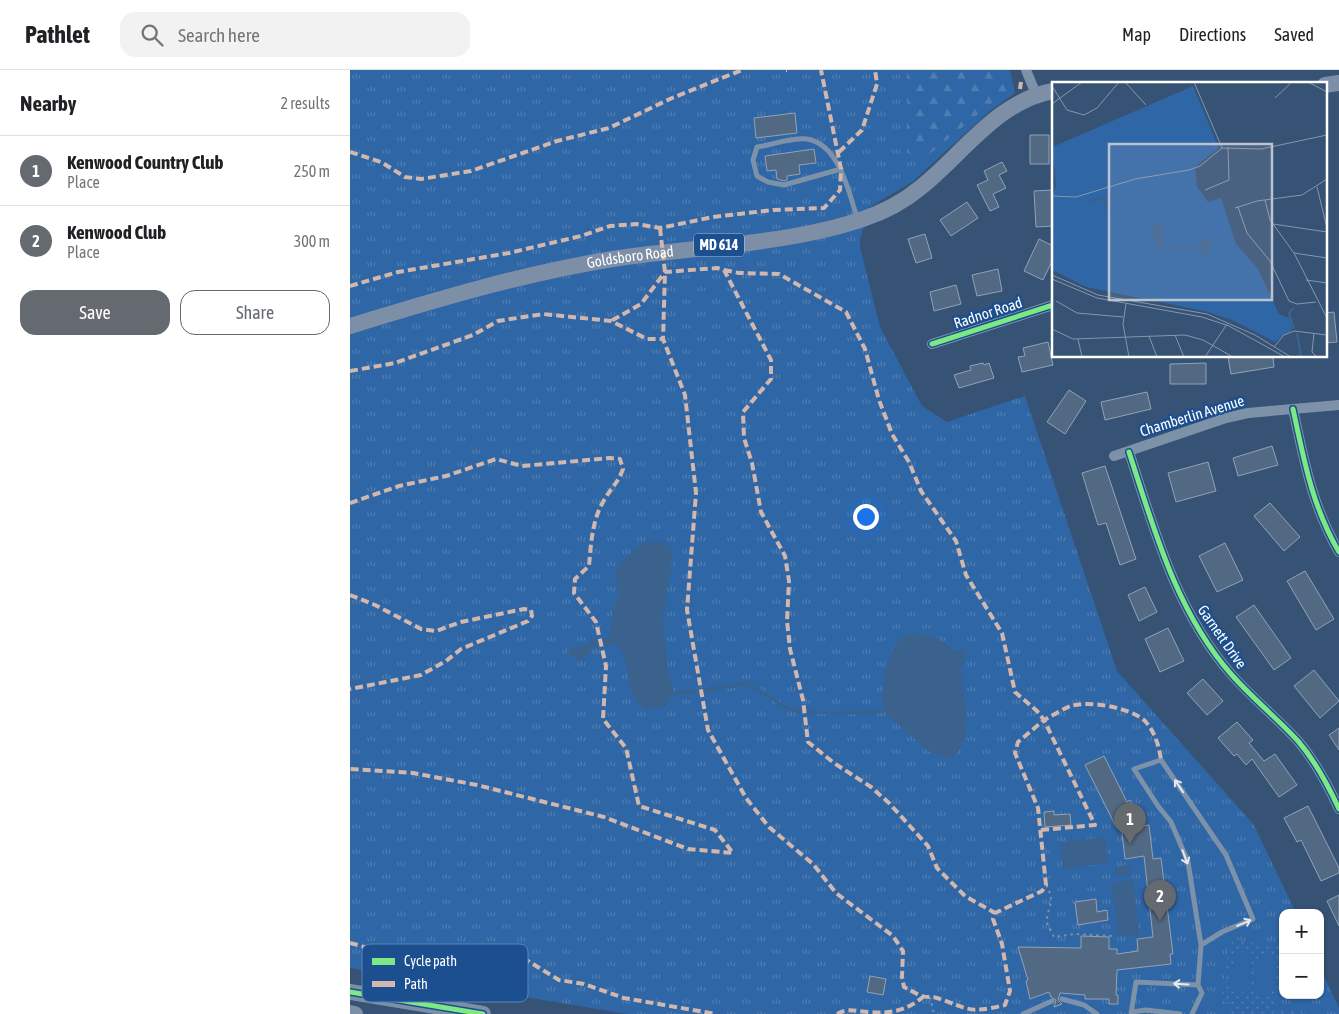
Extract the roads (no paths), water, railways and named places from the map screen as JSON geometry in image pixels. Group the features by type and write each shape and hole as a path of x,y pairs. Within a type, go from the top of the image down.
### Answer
{"main road":[{"path":"1326,86 1339,83"},
{"name":"Goldsboro Road","path":"350,326 441,298 576,267 618,259 786,236 858,221 902,201 921,188 993,121 1036,94 1052,91"},
{"path":"405,1002 460,1012 483,1014"},
{"path":"350,1013 355,1014"}],"street":[{"path":"1026,70 1036,94"},
{"name":"Radnor Road","path":"932,344 1052,305"},
{"name":"Chamberlin Avenue","path":"1114,456 1226,418 1248,413 1339,405"},
{"path":"1293,409 1311,492 1327,531 1339,552"},
{"name":"Garnett Drive","path":"1129,452 1159,547 1187,609 1206,642 1231,674 1298,741 1323,775 1339,809"}],"lane":[{"path":"841,169 784,185 768,182 757,176 753,160 757,147 806,139 820,143 841,169 858,221"},
{"path":"1192,1014 1202,993 1198,985 1201,945 1188,862 1171,822 1158,806 1134,769 1161,760 1226,855 1252,919 1222,932 1201,945"},
{"path":"1180,1014 1146,1010 1132,1013 1136,982 1198,985"},
{"path":"1062,998 1084,1005 1097,1014"},
{"path":"1023,1014 1052,1001"}],"waterway":[{"path":"674,693 737,686 741,683 760,690 783,706 796,711 834,713 883,711"}],"place":[{"name":"Kenwood Country Club","path":"1130,844"},
{"name":"Kenwood Club","path":"1160,921"}]}
